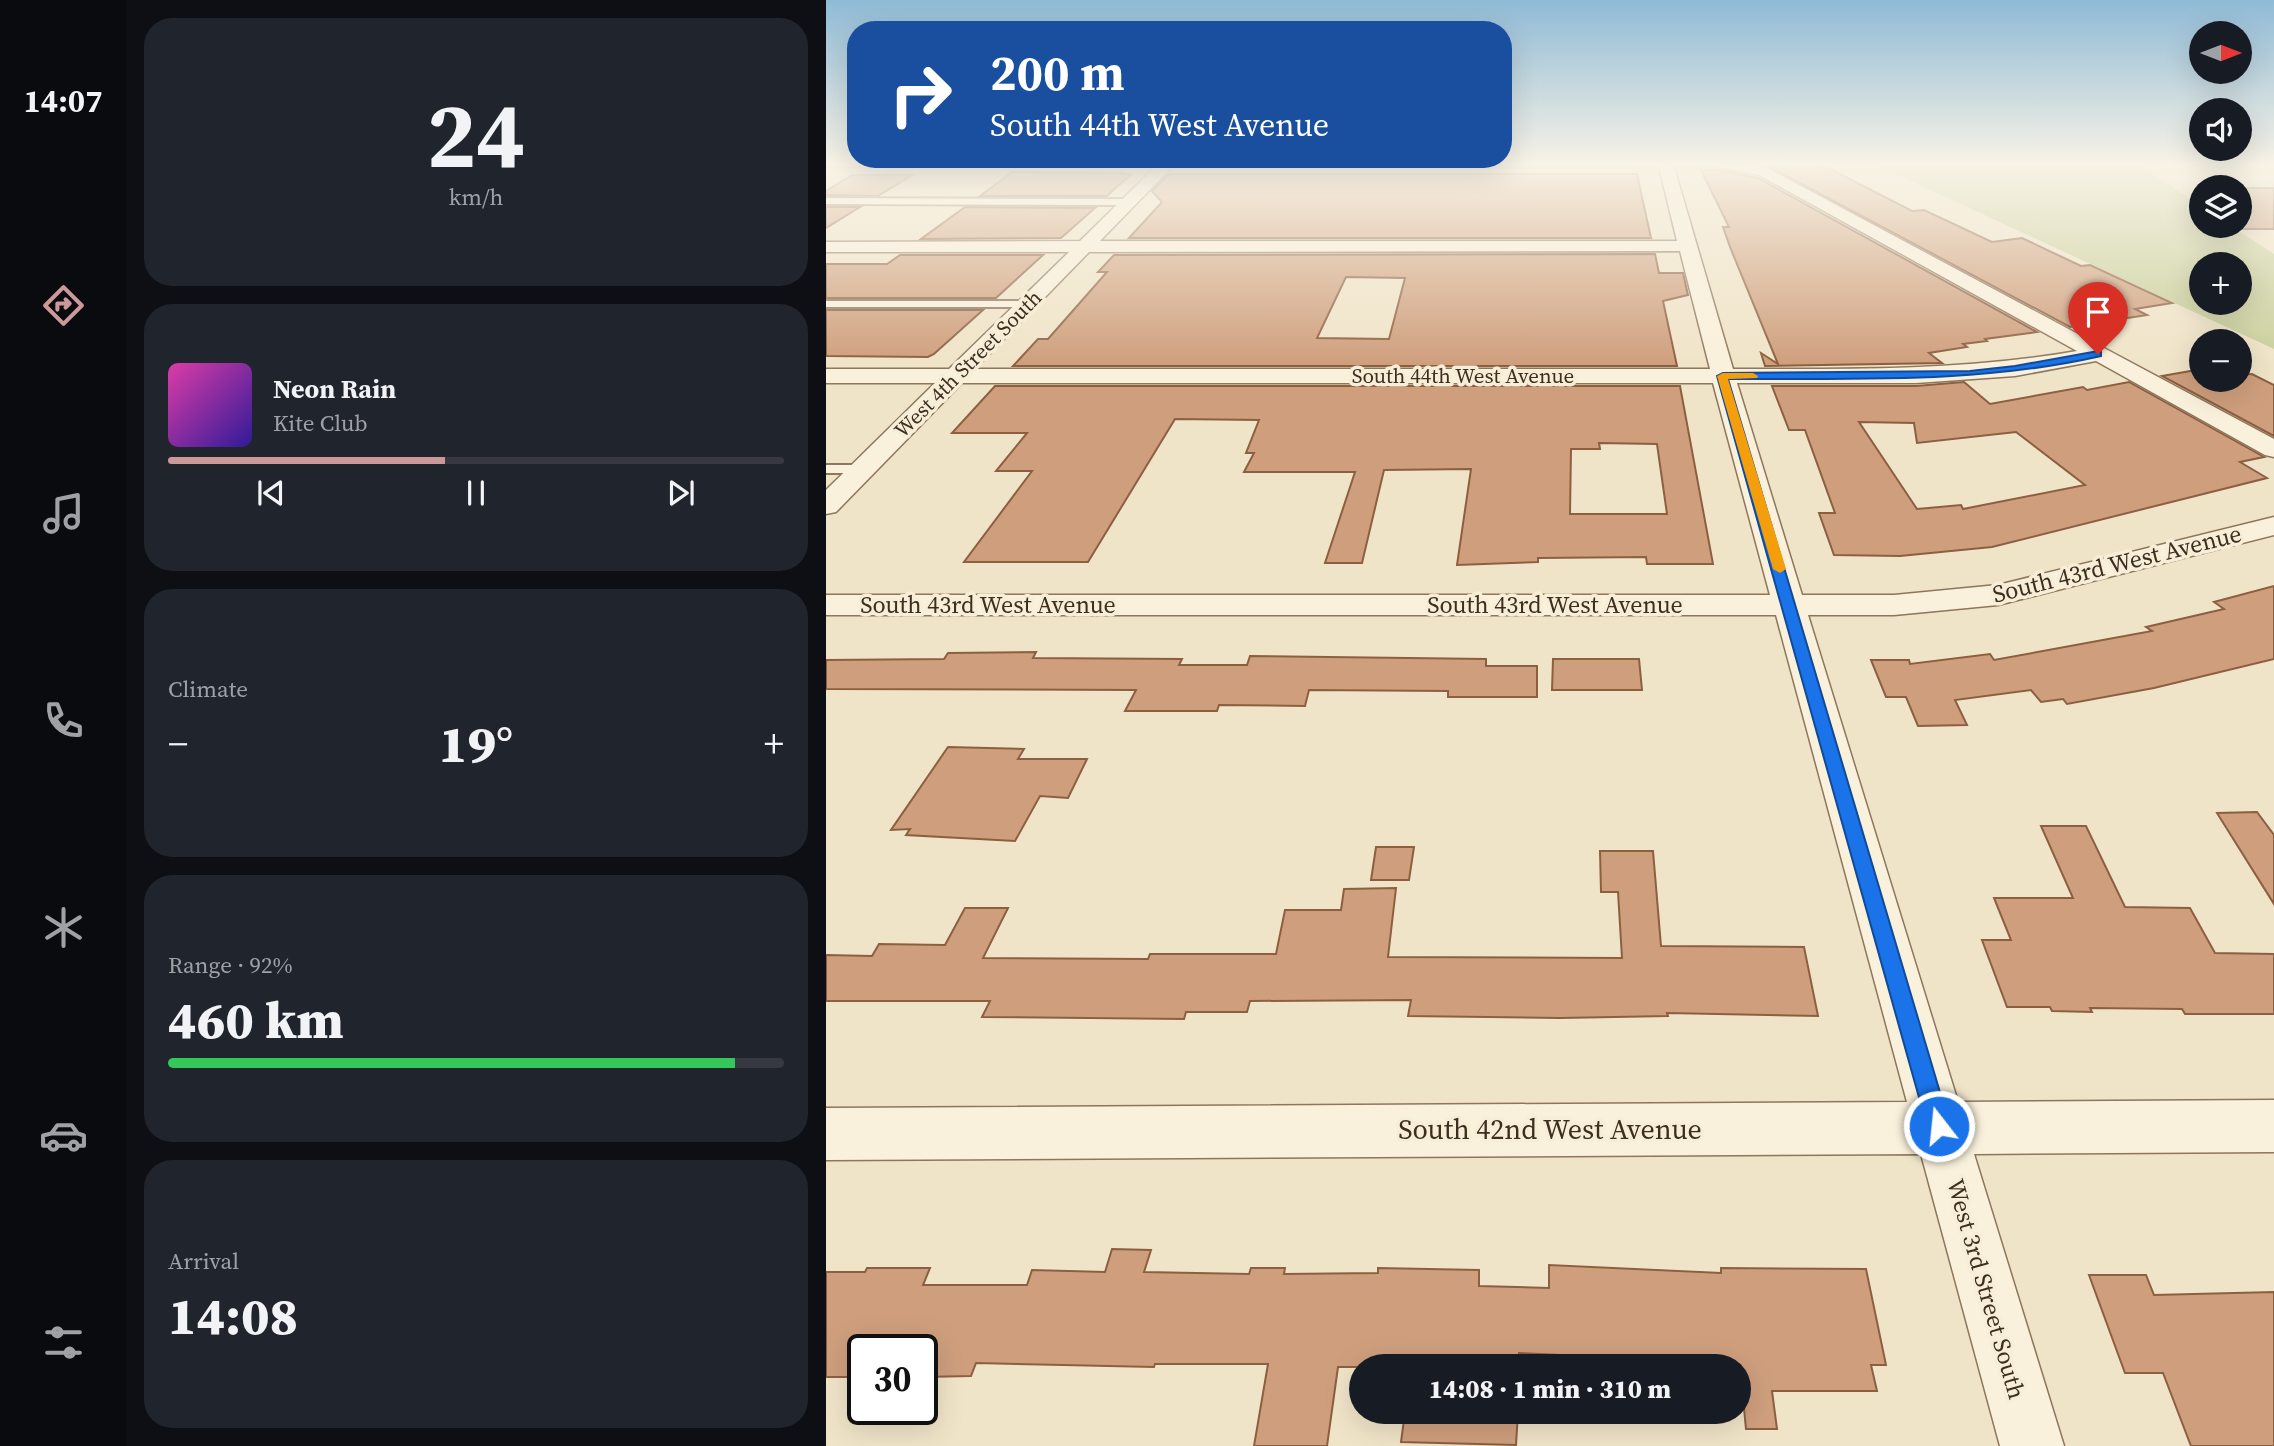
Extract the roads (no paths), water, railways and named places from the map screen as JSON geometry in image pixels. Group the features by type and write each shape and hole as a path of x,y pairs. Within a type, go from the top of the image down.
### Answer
{"street":[{"name":"West 4th Street South","path":"826,506 1101,229"},
{"name":"West 3rd Street South","path":"1683,229 2032,1446"},
{"path":"1869,229 2274,449"},
{"path":"826,247 1687,246"},
{"name":"South 44th West Avenue","path":"826,376 1970,374 2098,354"},
{"name":"South 43rd West Avenue","path":"826,605 1894,605 1998,595 2274,526"},
{"name":"South 42nd West Avenue","path":"826,1134 2274,1126"}],"lane":[{"path":"826,303 1028,304"},
{"path":"826,470 863,469"}]}
